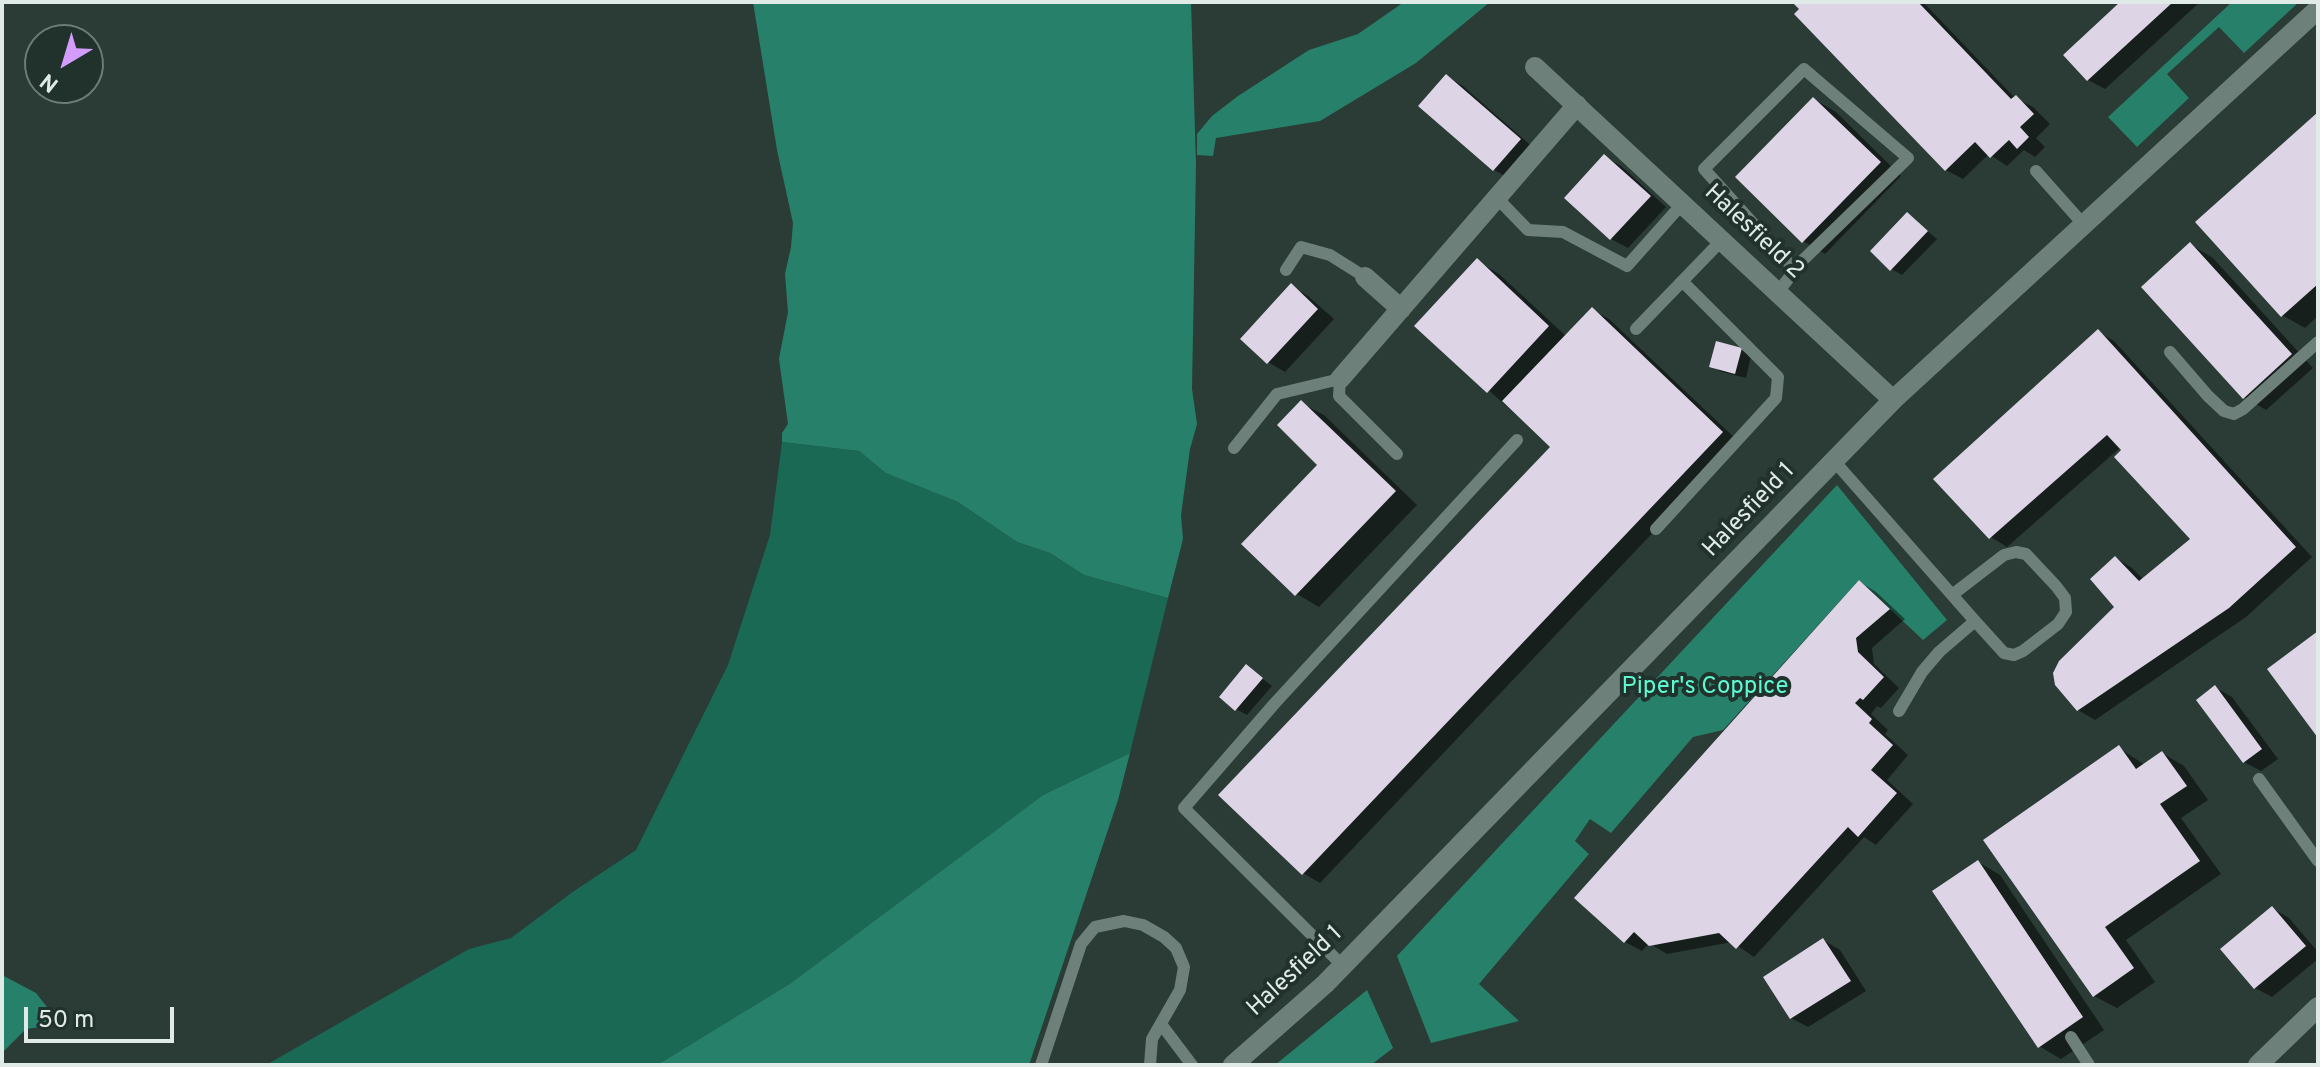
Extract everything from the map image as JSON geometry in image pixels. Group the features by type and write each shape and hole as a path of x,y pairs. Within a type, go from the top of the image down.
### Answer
{"street":[{"name":"Halesfield 1","path":"1233,1065 1343,966 1893,400 2318,9"},
{"name":"Halesfield 2","path":"1535,67 1893,400"},
{"path":"1340,379 1577,105"},
{"path":"1365,277 1401,309"},
{"path":"2258,1065 2318,1007"}],"lane":[{"path":"1778,292 1795,270 1908,158 1804,69 1704,169 1795,270"},
{"path":"2036,171 2084,225"},
{"path":"1497,198 1528,230 1563,232 1627,266 1683,203"},
{"path":"1636,329 1722,240"},
{"path":"1286,270 1301,247 1330,255 1365,277"},
{"path":"1656,529 1776,398 1778,377 1682,281"},
{"path":"2170,352 2208,396 2224,411 2234,414 2318,342"},
{"path":"1234,448 1277,394 1340,379 1339,396 1397,454"},
{"path":"1343,966 1184,808 1275,703 1517,440"},
{"path":"1835,462 1952,595 1975,621 2004,653 2014,655 2058,624 2066,612 2065,598 2026,554 2016,552 2004,555 1952,595"},
{"path":"1899,711 1922,672 1939,652 1975,621"},
{"path":"2259,779 2318,861"},
{"path":"1041,1065 1081,944 1090,932 1102,924 1124,921 1143,925 1164,937 1176,948 1184,967 1183,980 1152,1039 1150,1065"},
{"path":"1161,1024 1192,1065"},
{"path":"2071,1037 2089,1065"}],"green space":[{"path":"753,2 1191,2 1196,165 1192,389 1197,424 1190,449 1181,515 1183,539 1168,598 1084,575 1050,553 1017,542 958,502 886,473 859,451 782,442 782,433 788,424 779,359 788,312 785,274 793,223 777,150"},
{"path":"1404,2 1490,2 1416,63 1320,121 1216,138 1213,156 1197,155 1197,134 1212,116 1238,96 1309,50 1358,34"},
{"path":"2232,2 2299,2 2244,53 2219,27 2167,74 2189,98 2137,147 2108,117"},
{"path":"782,442 859,451 887,473 958,502 1017,542 1050,553 1084,575 1168,598 1130,753 1043,795 791,983 657,1065 266,1065 469,949 511,938 636,850 728,665 770,535"},
{"name":"Piper's Coppice","path":"1837,485 1947,620 1923,640 1859,580 1723,730 1693,737 1611,833 1590,819 1575,841 1589,854 1479,984 1519,1021 1431,1043 1397,956"},
{"path":"1130,753 1118,800 1029,1065 657,1065 791,983 1043,795"},
{"path":"2,975 36,993 54,1016 47,1026 26,1029 2,1053"},
{"path":"1367,990 1393,1048 1371,1065 1275,1065"}],"building":[{"path":"1792,2 1918,2 2011,99 2016,95 2034,114 2020,127 2029,137 2017,149 2009,140 1990,158 1975,142 1945,171 1794,14 1799,9"},
{"path":"2120,2 2173,2 2087,81 2063,55"},
{"path":"1446,74 1521,139 1493,171 1418,106"},
{"path":"1813,97 1881,162 1802,243 1735,177"},
{"path":"2318,112 2318,284 2281,317 2195,222"},
{"path":"1604,154 1651,196 1610,240 1564,198"},
{"path":"1907,212 1928,231 1890,271 1870,251"},
{"path":"2190,242 2292,354 2243,399 2141,287"},
{"path":"1477,258 1549,326 1487,393 1414,326"},
{"path":"1291,283 1318,309 1267,364 1240,339"},
{"path":"1592,307 1723,432 1302,875 1218,795 1550,447 1502,401"},
{"path":"2098,329 2296,547 2229,608 2077,711 2055,685 2053,673 2059,661 2114,607 2090,579 2115,556 2139,581 2190,539 2114,457 2121,450 2107,435 1989,539 1933,479"},
{"path":"1716,341 1742,348 1735,374 1709,367"},
{"path":"1301,400 1396,491 1295,596 1241,544 1317,465 1277,425"},
{"path":"1859,580 1890,609 1856,638 1858,652 1884,677 1863,700 1860,698 1855,703 1872,719 1869,723 1893,745 1871,770 1897,793 1858,837 1848,827 1736,949 1719,933 1649,946 1634,932 1624,943 1574,898"},
{"path":"2318,631 2318,738 2267,669"},
{"path":"1246,664 1263,678 1235,711 1219,697"},
{"path":"2215,685 2262,749 2243,763 2196,700"},
{"path":"2119,745 2136,769 2162,751 2187,786 2160,804 2200,861 2105,927 2134,968 2093,997 1983,840"},
{"path":"1978,860 2083,1017 2038,1048 1932,891"},
{"path":"2272,906 2306,946 2254,989 2220,949"},
{"path":"1823,938 1851,981 1790,1019 1763,977"}]}
